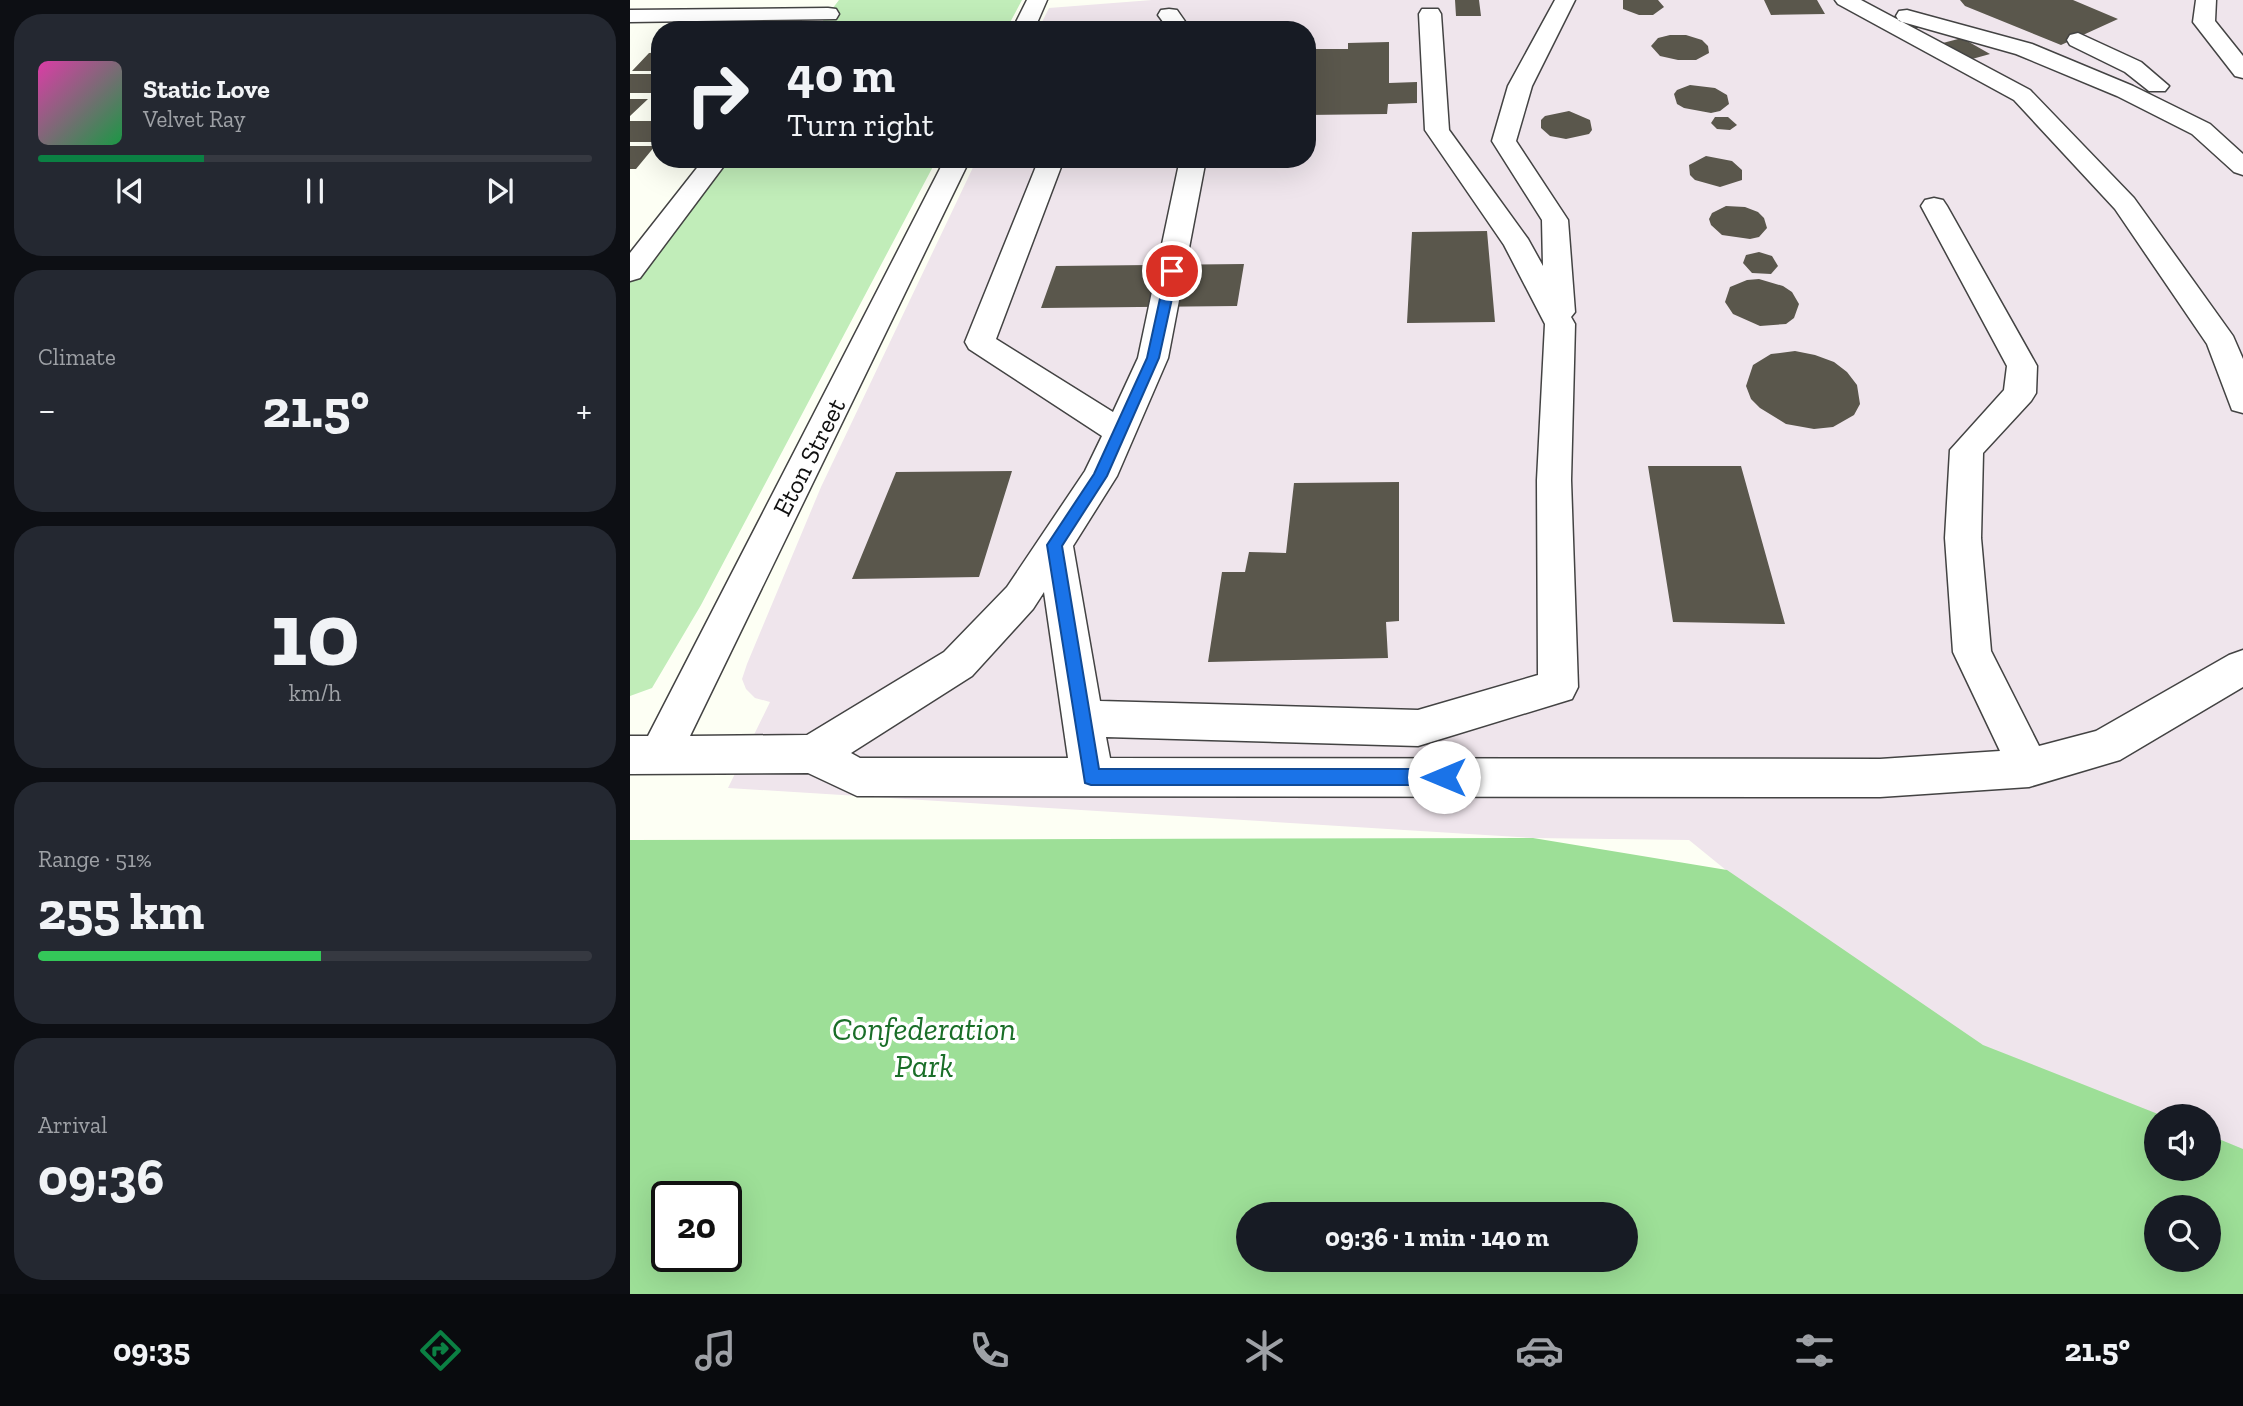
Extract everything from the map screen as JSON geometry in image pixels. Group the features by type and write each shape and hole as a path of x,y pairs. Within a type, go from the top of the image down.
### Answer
{"street":[{"path":"630,10 640,0"},
{"path":"1027,21 1037,0"},
{"path":"1082,718 1418,728 1558,687 1554,480 1560,324 1555,220 1504,141 1520,86 1565,0"},
{"path":"1845,0 2024,49 2125,91 2202,129"},
{"path":"1845,0 2022,95 2125,204 2222,342 2243,402"},
{"path":"2206,0 2204,22 2243,71"},
{"path":"630,16 828,14"},
{"path":"1430,14 1437,130 1518,245 1560,324"},
{"path":"2078,40 2133,67 2184,108 2202,129 2243,167"},
{"path":"630,272 710,168"},
{"name":"Eton Street","path":"645,755 953,168"},
{"path":"1048,168 980,342 1120,432"},
{"path":"812,754 870,721 958,664 1020,598 1100,476 1153,358 1191,168"},
{"path":"1934,206 2022,366 2020,394 1967,450 1963,538 1972,652 2029,768"},
{"path":"1055,545 1091,777"},
{"path":"645,755 812,754 857,777 1880,778 2029,768 2105,747 2243,667"}],"shaded area":[{"path":"1152,0 2243,0 2243,1202 2221,1181 2221,1104 2144,1104 2144,1113 1973,1071 1689,840 1533,838 728,788 770,702 755,698 746,689 742,679 747,664 821,487 973,168 1316,168 1316,21 1042,21 1049,8"}],"green space":[{"path":"839,0 1022,0 1011,21 823,21"},
{"path":"710,168 932,168 701,605 652,688 630,696 630,272"},
{"name":"Confederation Park","path":"1533,838 1727,870 1983,1045 2144,1109 2144,1181 2221,1181 2221,1140 2243,1149 2243,1294 630,1294 630,840"}],"building":[{"path":"1455,0 1479,0 1481,16 1456,16"},
{"path":"1623,0 1658,0 1664,7 1653,15 1639,15 1623,9"},
{"path":"1764,0 1817,0 1825,14 1771,15"},
{"path":"1960,0 2073,0 2118,19 2061,45 1965,6"},
{"path":"1686,35 1702,40 1708,46 1709,53 1696,60 1660,56 1651,46 1658,38"},
{"path":"1962,38 1990,54 1965,61 1939,44"},
{"path":"1389,42 1389,83 1417,82 1417,103 1388,104 1387,114 1316,115 1316,49 1348,49 1348,43"},
{"path":"649,53 651,71 632,71"},
{"path":"630,74 651,74 651,93 630,93"},
{"path":"1690,85 1715,88 1727,95 1729,104 1720,111 1711,113 1684,108 1677,104 1674,94"},
{"path":"630,99 648,99 630,116"},
{"path":"1569,111 1590,120 1592,130 1589,134 1566,139 1550,136 1541,128 1541,120 1545,116"},
{"path":"1715,117 1728,117 1737,125 1730,130 1717,129 1711,123"},
{"path":"630,121 651,121 651,142 630,142"},
{"path":"630,146 651,146 651,151 636,169 630,169"},
{"path":"1706,156 1732,161 1742,170 1742,180 1720,187 1695,180 1690,175 1689,165"},
{"path":"1726,206 1745,207 1758,212 1764,218 1767,228 1759,237 1750,239 1722,235 1711,225 1709,219 1712,213"},
{"path":"1487,231 1495,322 1407,323 1412,232"},
{"path":"1759,252 1772,256 1778,266 1771,274 1752,273 1743,263 1746,255"},
{"path":"1244,264 1237,306 1041,308 1056,266"},
{"path":"1759,279 1783,286 1792,292 1799,304 1794,318 1786,324 1760,326 1733,314 1725,302 1730,287 1747,280"},
{"path":"1795,351 1834,362 1847,372 1857,385 1860,404 1854,415 1833,427 1814,429 1786,424 1751,399 1746,386 1753,365 1771,354"},
{"path":"1648,466 1741,466 1785,624 1673,622"},
{"path":"1012,471 979,577 852,579 896,472"},
{"path":"1399,482 1399,621 1386,622 1388,658 1208,662 1222,572 1245,572 1249,552 1286,553 1294,483"}],"route":[{"path":"1172,271 1153,358 1100,476 1055,545 1091,777 1444,777"}]}
